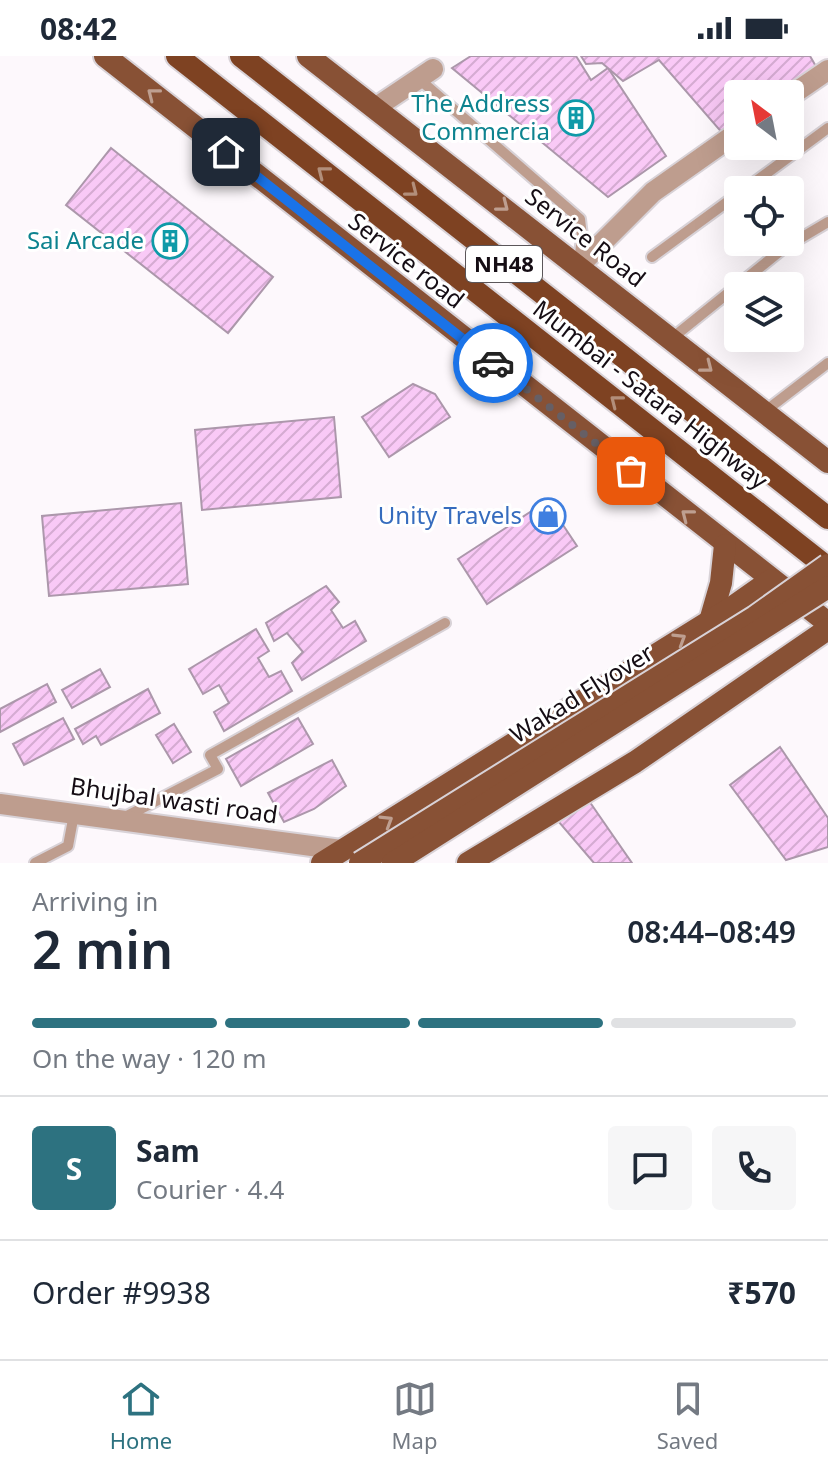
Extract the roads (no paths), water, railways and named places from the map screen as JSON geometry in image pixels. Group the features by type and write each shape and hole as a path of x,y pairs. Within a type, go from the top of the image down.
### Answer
{"highway":[{"name":"Mumbai - Satara Highway","path":"177,56 828,566"},
{"name":"Mumbai - Satara Highway","path":"241,56 828,518"}],"main road":[{"name":"Service road","path":"105,56 828,623"},
{"name":"Service Road","path":"308,56 828,462"},
{"path":"710,621 721,583 725,545"},
{"name":"Wakad Flyover","path":"360,863 755,617 828,566"},
{"path":"322,863 771,580"},
{"name":"Wakad Flyover","path":"393,863 828,587"},
{"path":"468,863 635,762 828,629"}],"street":[{"path":"804,86 828,70"},
{"path":"375,108 426,74"},
{"path":"579,266 653,192 724,142"},
{"name":"Bhujbal wasti road","path":"0,804 341,850"}],"lane":[{"path":"426,74 580,219 579,266"},
{"path":"763,176 828,128"},
{"path":"652,257 724,204"},
{"path":"671,339 784,248 828,222"},
{"path":"764,412 828,363"},
{"path":"120,820 218,769 210,755 445,623"},
{"path":"35,863 68,846 74,814"}],"place":[{"name":"The Address Commercia","path":"576,118"},
{"name":"Sai Arcade","path":"170,241"},
{"name":"Unity Travels","path":"548,516"}]}
